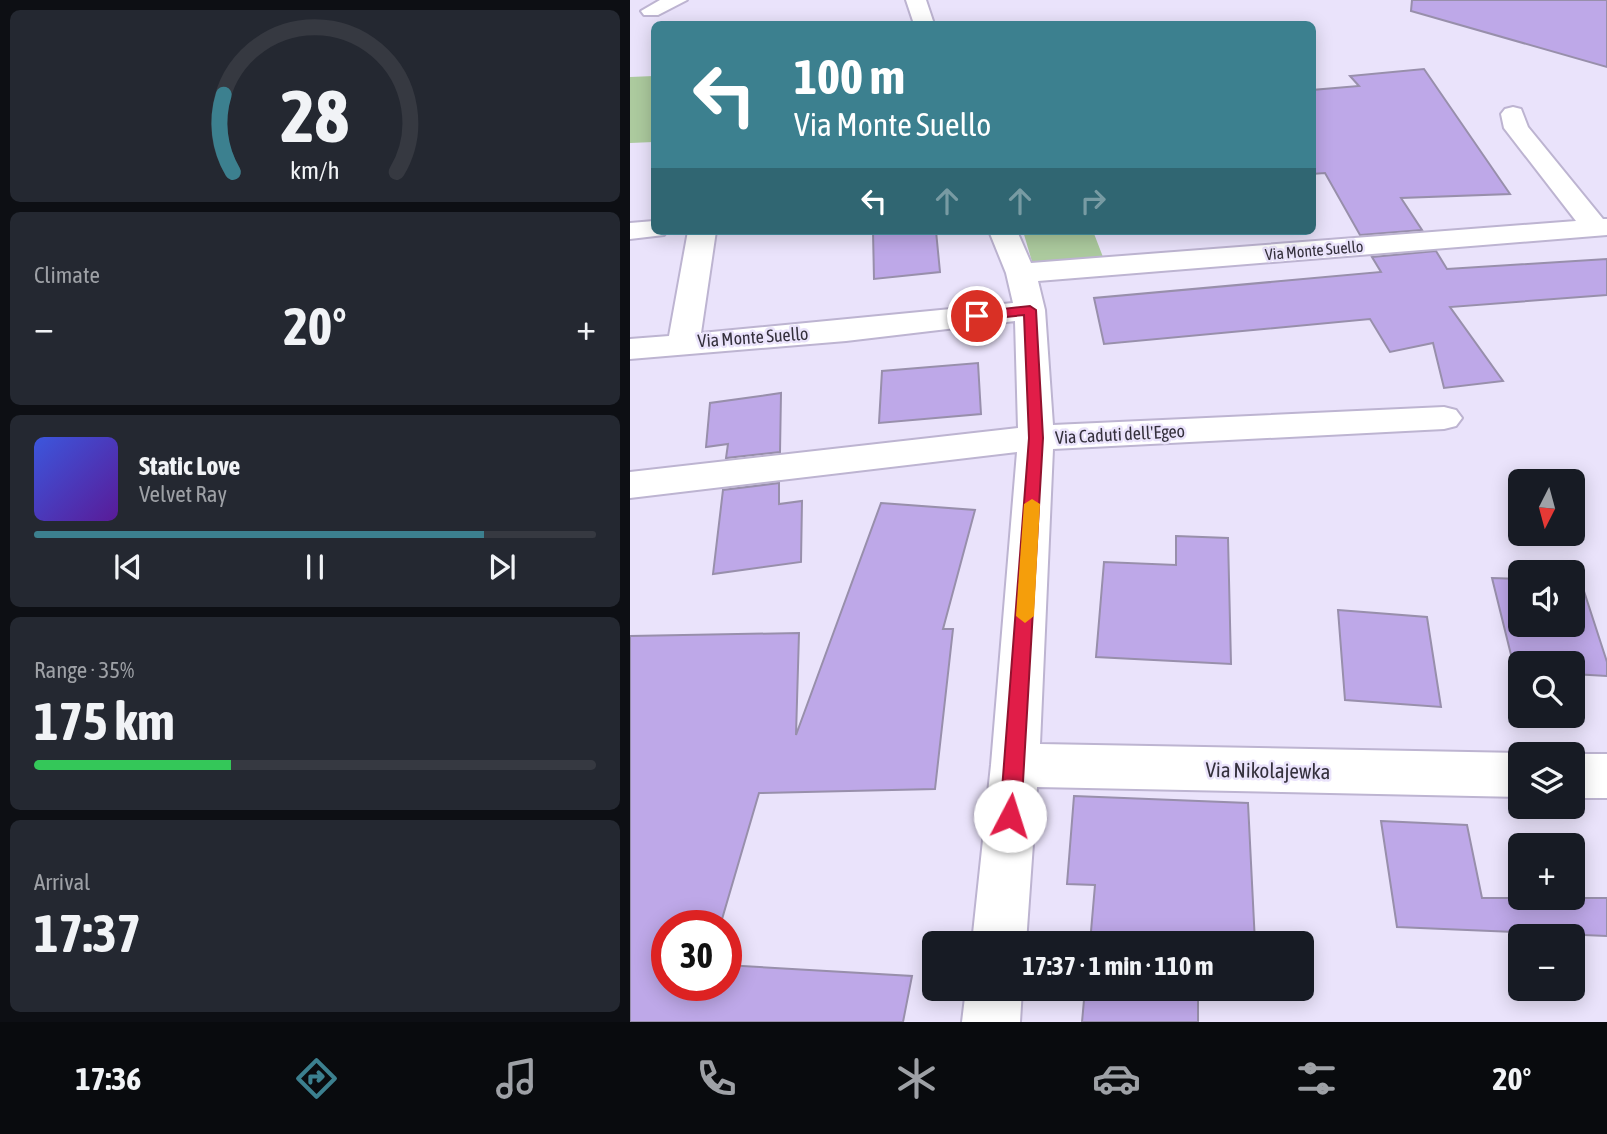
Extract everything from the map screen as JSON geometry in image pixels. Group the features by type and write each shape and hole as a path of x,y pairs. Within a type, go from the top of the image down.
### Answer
{"street":[{"path":"651,11 677,0"},
{"path":"916,0 923,21"},
{"path":"1513,114 1517,128 1601,228"},
{"name":"Via Monte Suello","path":"1021,273 1601,228"},
{"path":"630,231 651,229"},
{"name":"Via Monte Suello","path":"684,342 701,235"},
{"path":"1000,931 1015,765 1036,438 1030,310 1021,273 1005,235"},
{"name":"Via Monte Suello","path":"630,349 684,342 846,331 1030,310"},
{"name":"Via Caduti dell'Egeo","path":"630,485 1036,438 1444,418"},
{"name":"Via Nikolajewka","path":"1015,765 1508,775"},
{"path":"1585,776 1607,776"},
{"path":"991,1022 993,1001"}],"green space":[{"path":"651,76 651,142 630,143 630,77"},
{"path":"1024,235 1095,235 1103,257 1033,265"}],"building":[{"path":"1412,0 1607,0 1607,67 1411,11"},
{"path":"1424,69 1510,194 1401,198 1422,230 1360,235 1325,173 1316,174 1316,90 1359,86 1350,76"},
{"path":"873,235 936,235 940,272 874,279"},
{"path":"1436,251 1447,269 1607,259 1607,295 1450,307 1503,381 1444,388 1433,343 1390,352 1370,319 1104,344 1094,298 1381,272 1372,257"},
{"path":"978,363 981,414 879,423 882,371"},
{"path":"781,393 780,452 726,458 728,444 706,447 710,403"},
{"path":"779,483 779,504 802,501 801,562 713,574 723,490"},
{"path":"881,503 975,510 943,629 953,629 935,789 759,793 725,910 651,910 651,1001 742,1001 742,966 912,976 903,1022 630,1022 630,636 799,633 796,735"},
{"path":"1176,536 1228,538 1231,664 1096,657 1104,562 1176,565"},
{"path":"1492,578 1508,579 1508,637 1585,637 1585,594 1607,662 1607,676 1585,675 1585,651 1510,651"},
{"path":"1338,610 1427,617 1441,707 1345,700"},
{"path":"1074,796 1248,803 1254,931 1091,931 1095,885 1067,884"},
{"path":"1381,821 1467,825 1482,898 1508,898 1508,910 1585,910 1585,898 1607,898 1607,936 1585,935 1585,924 1508,924 1508,932 1397,927"},
{"path":"1084,1001 1198,1001 1198,1022 1082,1022"}],"slow traffic":[{"path":"1025,616 1032,504"}],"route":[{"path":"977,316 1030,310 1036,438 1010,816"}]}
